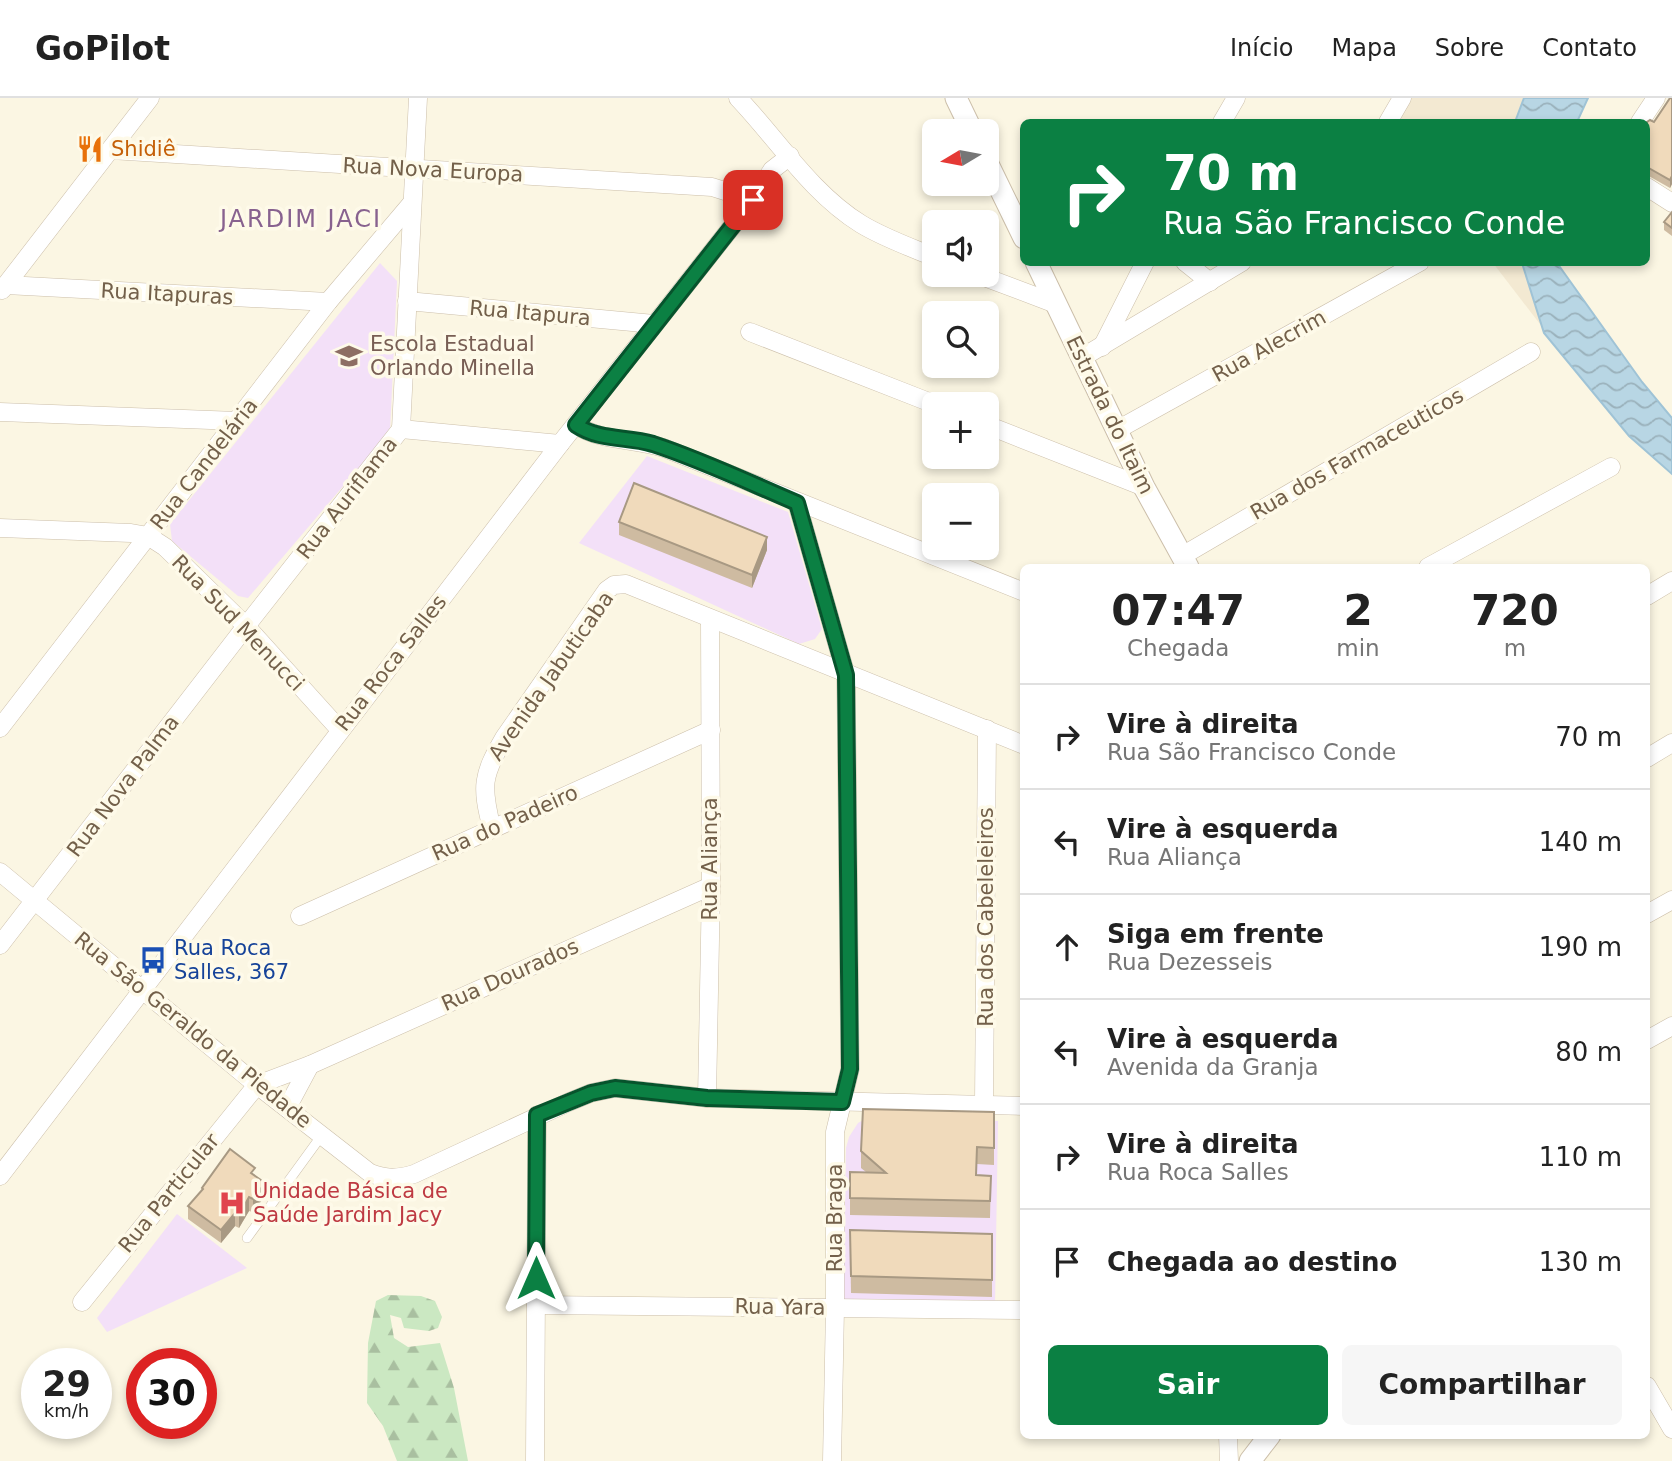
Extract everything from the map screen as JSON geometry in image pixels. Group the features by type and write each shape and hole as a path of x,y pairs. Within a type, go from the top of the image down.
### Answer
{"street":[{"path":"3,288 150,98"},
{"path":"401,429 418,98"},
{"path":"738,98 814,185 836,205 860,223 922,251"},
{"path":"956,98 966,119"},
{"path":"1224,119 1236,98"},
{"path":"1390,119 1402,98"},
{"path":"1642,119 1656,98"},
{"name":"Rua Nova Europa","path":"111,150 712,187 753,200"},
{"name":"Rua Roca Salles","path":"0,1176 68,1083 143,990 560,443 753,200 772,170 790,156"},
{"path":"999,187 1020,230"},
{"path":"1650,189 1672,204"},
{"name":"Rua Candelária","path":"0,727 328,302 411,204"},
{"name":"Estrada do Itaim","path":"1038,266 1144,487 1185,562"},
{"path":"1102,346 1143,266"},
{"path":"1190,266 1210,282"},
{"path":"1083,357 1236,266"},
{"name":"Rua Alecrim","path":"1117,430 1413,266"},
{"path":"999,283 1056,304"},
{"name":"Rua Itapuras","path":"3,288 328,302"},
{"name":"Rua Itapura","path":"407,301 654,324"},
{"path":"750,332 922,399"},
{"name":"Rua dos Farmaceuticos","path":"1185,562 1531,352"},
{"path":"0,412 237,421"},
{"path":"576,425 597,436 638,440 664,448 1020,590"},
{"name":"Rua Auriflama","path":"246,626 401,429 560,443"},
{"path":"999,430 1144,487"},
{"path":"1433,564 1611,467"},
{"path":"797,503 846,675 850,1069 842,1102"},
{"path":"0,528 148,536"},
{"name":"Rua Sud Menucci","path":"148,536 165,547 246,626 340,730"},
{"path":"1650,594 1672,581"},
{"name":"Avenida Jabuticaba","path":"492,830 484,786 486,771 504,738 607,590 614,585 626,584 1020,743"},
{"name":"Rua Aliança","path":"707,1098 710,620"},
{"name":"Rua Nova Palma","path":"0,945 246,626"},
{"name":"Rua dos Cabeleleiros","path":"984,1105 987,729"},
{"name":"Rua do Padeiro","path":"300,916 710,730"},
{"path":"1650,756 1672,744"},
{"name":"Rua São Geraldo da Piedade","path":"0,872 257,1085 370,1173 392,1179 414,1174 537,1115"},
{"name":"Rua Dourados","path":"257,1085 310,1065 710,886"},
{"path":"1650,912 1672,900"},
{"path":"1650,1038 1672,1026"},
{"path":"287,1108 310,1065"},
{"name":"Rua Particular","path":"82,1302 257,1085"},
{"path":"535,1461 537,1115 591,1093 615,1088 707,1098 1020,1105"},
{"name":"Rua Braga","path":"832,1461 835,1132 842,1102"},
{"name":"Rua Yara","path":"536,1305 1020,1310"},
{"path":"1650,1391 1672,1429"},
{"path":"1228,1439 1229,1461"},
{"path":"1250,1461 1267,1439"}],"lane":[{"path":"247,1238 321,1135"}],"shaded area":[{"path":"1397,98 1552,98 1543,119 1386,119"},
{"name":"Escola Estadual Orlando Minella","path":"380,263 397,281 390,431 248,598 238,596 172,541 170,524"},
{"path":"1495,266 1547,266 1546,332"},
{"path":"647,456 788,512 822,629 815,639 799,644 579,543"},
{"path":"867,1118 998,1121 995,1304 843,1299 846,1148 858,1123"},
{"path":"177,1214 247,1268 107,1332 97,1318"}],"green space":[{"path":"388,1295 421,1296 435,1301 442,1317 438,1328 429,1331 404,1328 401,1318 390,1315 394,1338 408,1347 440,1343 454,1388 468,1461 397,1461 383,1426 367,1403 368,1343 376,1301"}],"water":[{"path":"1524,98 1588,98 1578,119 1516,119"},
{"path":"1523,266 1559,266 1642,382 1672,418 1672,474 1629,436 1544,333"}],"building":[{"path":"1672,98 1670,180 1650,169 1650,120 1654,122"},
{"path":"1672,212 1672,228 1664,222"},
{"path":"634,483 767,537 752,575 619,522"},
{"path":"863,1109 994,1112 994,1148 977,1147 976,1175 991,1176 990,1201 850,1198 850,1172 886,1173 861,1151"},
{"name":"Unidade Básica de Saúde Jardim Jacy","path":"230,1149 255,1168 251,1173 265,1183 253,1199 249,1197 239,1215 235,1213 221,1230 188,1206"},
{"path":"850,1230 992,1234 992,1280 851,1276"}],"place":[{"name":"Shidiê","path":"90,149"},
{"name":"Escola Estadual Orlando Minella","path":"349,356"},
{"name":"Rua Roca Salles, 367","path":"153,960"},
{"name":"Unidade Básica de Saúde Jardim Jacy","path":"232,1203"}],"district":[{"name":"JARDIM JACI","path":"301,219"}],"route":[{"path":"536,1278 537,1115 591,1093 615,1088 707,1098 842,1102 847,1088 850,1069 846,675 797,503 664,448 638,440 597,436 576,425 753,200"}]}
